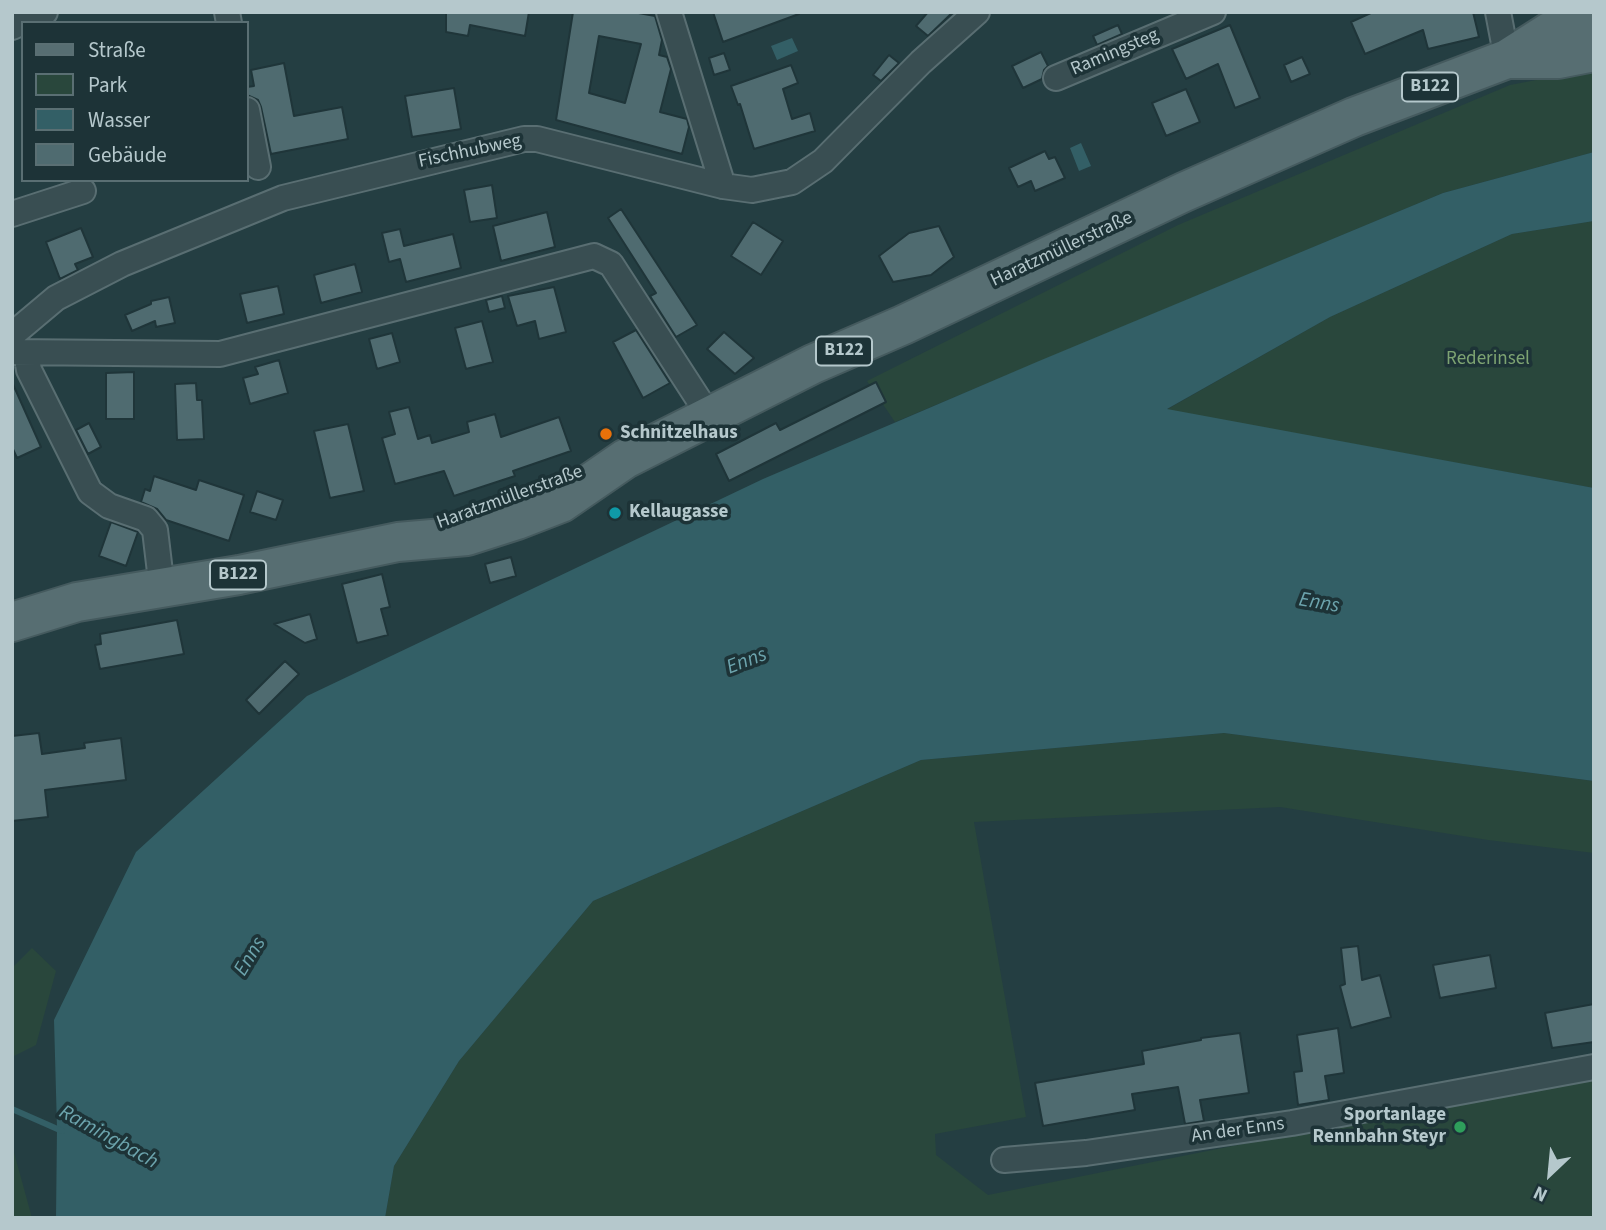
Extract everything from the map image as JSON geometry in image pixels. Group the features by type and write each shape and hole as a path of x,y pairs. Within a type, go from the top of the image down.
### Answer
{"main road":[{"name":"Haratzmüllerstraße","path":"12,622 77,602 162,589 398,542 467,536 517,520 571,497 625,459 813,364 903,325 1262,156 1354,117 1507,59 1551,31 1594,22"},
{"name":"Haratzmüllerstraße","path":"1507,59 1558,60 1594,52"},
{"name":"Haratzmüllerstraße","path":"12,596 77,602"}],"street":[{"path":"25,21 45,12"},
{"path":"669,12 723,186"},
{"name":"Fischhubweg","path":"17,347 56,298 122,264 283,198 524,139 537,139 723,186 752,190 792,182 823,160 921,62 977,12"},
{"name":"Ramingsteg","path":"1056,78 1213,12"},
{"path":"1497,12 1507,59"},
{"path":"248,115 258,167"},
{"path":"12,214 83,191"},
{"path":"162,589 155,530 146,519 109,506 90,492 17,347 220,355 594,256 611,264 710,417"},
{"name":"An der Enns","path":"1004,1160 1065,1156 1292,1123 1594,1067"}],"green space":[{"path":"1594,69 1594,152 1443,193 895,422 867,381 1178,225 1510,85"},
{"name":"Rederinsel","path":"1594,221 1594,488 1166,410 1330,317 1512,234"},
{"path":"1224,733 1594,781 1594,853 1488,840 1280,807 974,822 1026,1117 935,1134 936,1155 988,1195 1462,1100 1594,1077 1594,1218 385,1218 394,1166 459,1061 593,901 921,760"},
{"path":"32,948 56,971 36,1045 12,1057 12,968"},
{"path":"12,1145 32,1218 12,1218"}],"water":[{"path":"792,38 798,51 777,60 771,46"},
{"path":"1081,143 1091,166 1079,171 1070,148"},
{"name":"Enns","path":"1594,152 1594,221 1512,234 1330,317 1167,409 1594,488 1594,781 1224,733 921,760 593,901 459,1061 394,1166 385,1218 56,1218 54,1020 136,852 307,696 763,479 1039,361 1443,193"}],"building":[{"path":"446,12 529,12 525,36 470,25 468,36 446,32"},
{"path":"573,12 633,12 655,16 662,40 659,55 667,57 671,69 660,112 687,119 689,127 682,154 556,120","holes":["599,36 641,44 625,103 589,93"]},
{"path":"713,12 799,12 799,14 723,42"},
{"path":"928,12 953,12 928,36 916,26"},
{"path":"1373,12 1473,12 1479,37 1428,49 1423,30 1365,54 1351,22"},
{"path":"1118,25 1122,34 1097,45 1093,36"},
{"path":"1230,25 1260,98 1235,108 1218,64 1186,79 1172,49"},
{"path":"1041,52 1048,66 1042,79 1023,88 1012,66"},
{"path":"724,53 730,70 714,75 709,58"},
{"path":"889,55 899,63 881,81 873,75"},
{"path":"1302,57 1310,74 1291,82 1284,65"},
{"path":"284,63 294,116 342,107 348,139 271,154 261,107 258,100 248,95 248,87 254,86 251,70"},
{"path":"791,65 798,83 783,89 792,119 810,113 815,131 754,149 740,104 738,105 731,86"},
{"path":"454,88 461,129 412,137 405,96"},
{"path":"1186,89 1200,122 1166,136 1152,103"},
{"path":"1045,151 1049,159 1055,157 1065,178 1035,191 1031,181 1018,187 1009,168"},
{"path":"492,185 497,218 470,222 464,190"},
{"path":"621,209 697,325 676,337 650,296 656,293 608,218"},
{"path":"547,212 555,247 501,261 493,226"},
{"path":"753,222 783,241 761,275 731,256"},
{"path":"939,226 954,257 931,275 893,282 879,256 909,233"},
{"path":"81,228 93,257 75,264 78,270 60,279 46,242"},
{"path":"400,229 404,246 453,234 461,268 406,282 400,259 389,262 382,233"},
{"path":"355,264 362,292 321,303 314,275"},
{"path":"278,286 284,314 247,323 240,294"},
{"path":"554,287 566,332 539,339 535,321 517,326 508,296"},
{"path":"502,296 505,308 489,312 486,300"},
{"path":"169,297 175,323 156,327 155,321 132,331 125,315 151,304 151,301"},
{"path":"482,321 493,362 466,369 455,328"},
{"path":"636,330 670,383 643,398 613,342"},
{"path":"724,332 754,358 735,374 707,349"},
{"path":"392,333 400,362 377,369 369,339"},
{"path":"279,360 288,393 250,404 243,378 258,374 255,367"},
{"path":"134,372 134,419 106,419 106,373"},
{"path":"12,382 41,447 17,458 12,447"},
{"path":"876,382 886,402 729,481 716,454 776,423 780,430"},
{"path":"196,383 197,400 202,400 204,439 177,440 175,384"},
{"path":"409,407 418,439 430,435 432,443 469,432 467,422 495,414 501,437 559,417 571,451 513,471 515,476 454,496 444,471 395,484 382,438 395,434 389,412"},
{"path":"89,423 101,447 88,454 76,430"},
{"path":"348,424 364,491 330,498 314,431"},
{"path":"154,476 196,490 199,480 244,495 229,541 166,520 157,509 141,502 145,489 150,491"},
{"path":"257,491 283,500 276,520 250,512"},
{"path":"111,522 138,532 126,566 99,556"},
{"path":"511,557 516,576 490,583 485,564"},
{"path":"382,574 390,607 381,609 388,635 357,643 342,584"},
{"path":"310,614 317,639 305,643 274,624"},
{"path":"177,620 184,654 100,669 95,645 101,644 100,634"},
{"path":"285,661 299,674 259,714 246,700"},
{"path":"39,733 42,754 85,748 84,743 121,738 126,780 45,790 48,817 12,821 12,736"},
{"path":"1358,946 1362,980 1380,975 1391,1017 1351,1028 1340,986 1345,984 1341,948"},
{"path":"1490,955 1496,988 1440,998 1433,965"},
{"path":"1594,1004 1594,1042 1552,1048 1545,1013"},
{"path":"1338,1028 1344,1073 1325,1076 1329,1100 1298,1105 1294,1072 1302,1071 1297,1035"},
{"path":"1240,1033 1249,1093 1200,1100 1204,1121 1185,1124 1178,1087 1132,1094 1135,1110 1043,1126 1035,1083 1144,1064 1142,1051 1201,1038"}],"waterway":[{"name":"Ramingbach","path":"12,1109 62,1131"}],"place":[{"name":"Schnitzelhaus","path":"606,434"},
{"name":"Kellaugasse","path":"615,513"},
{"name":"Sportanlage Rennbahn Steyr","path":"1460,1127"}]}
